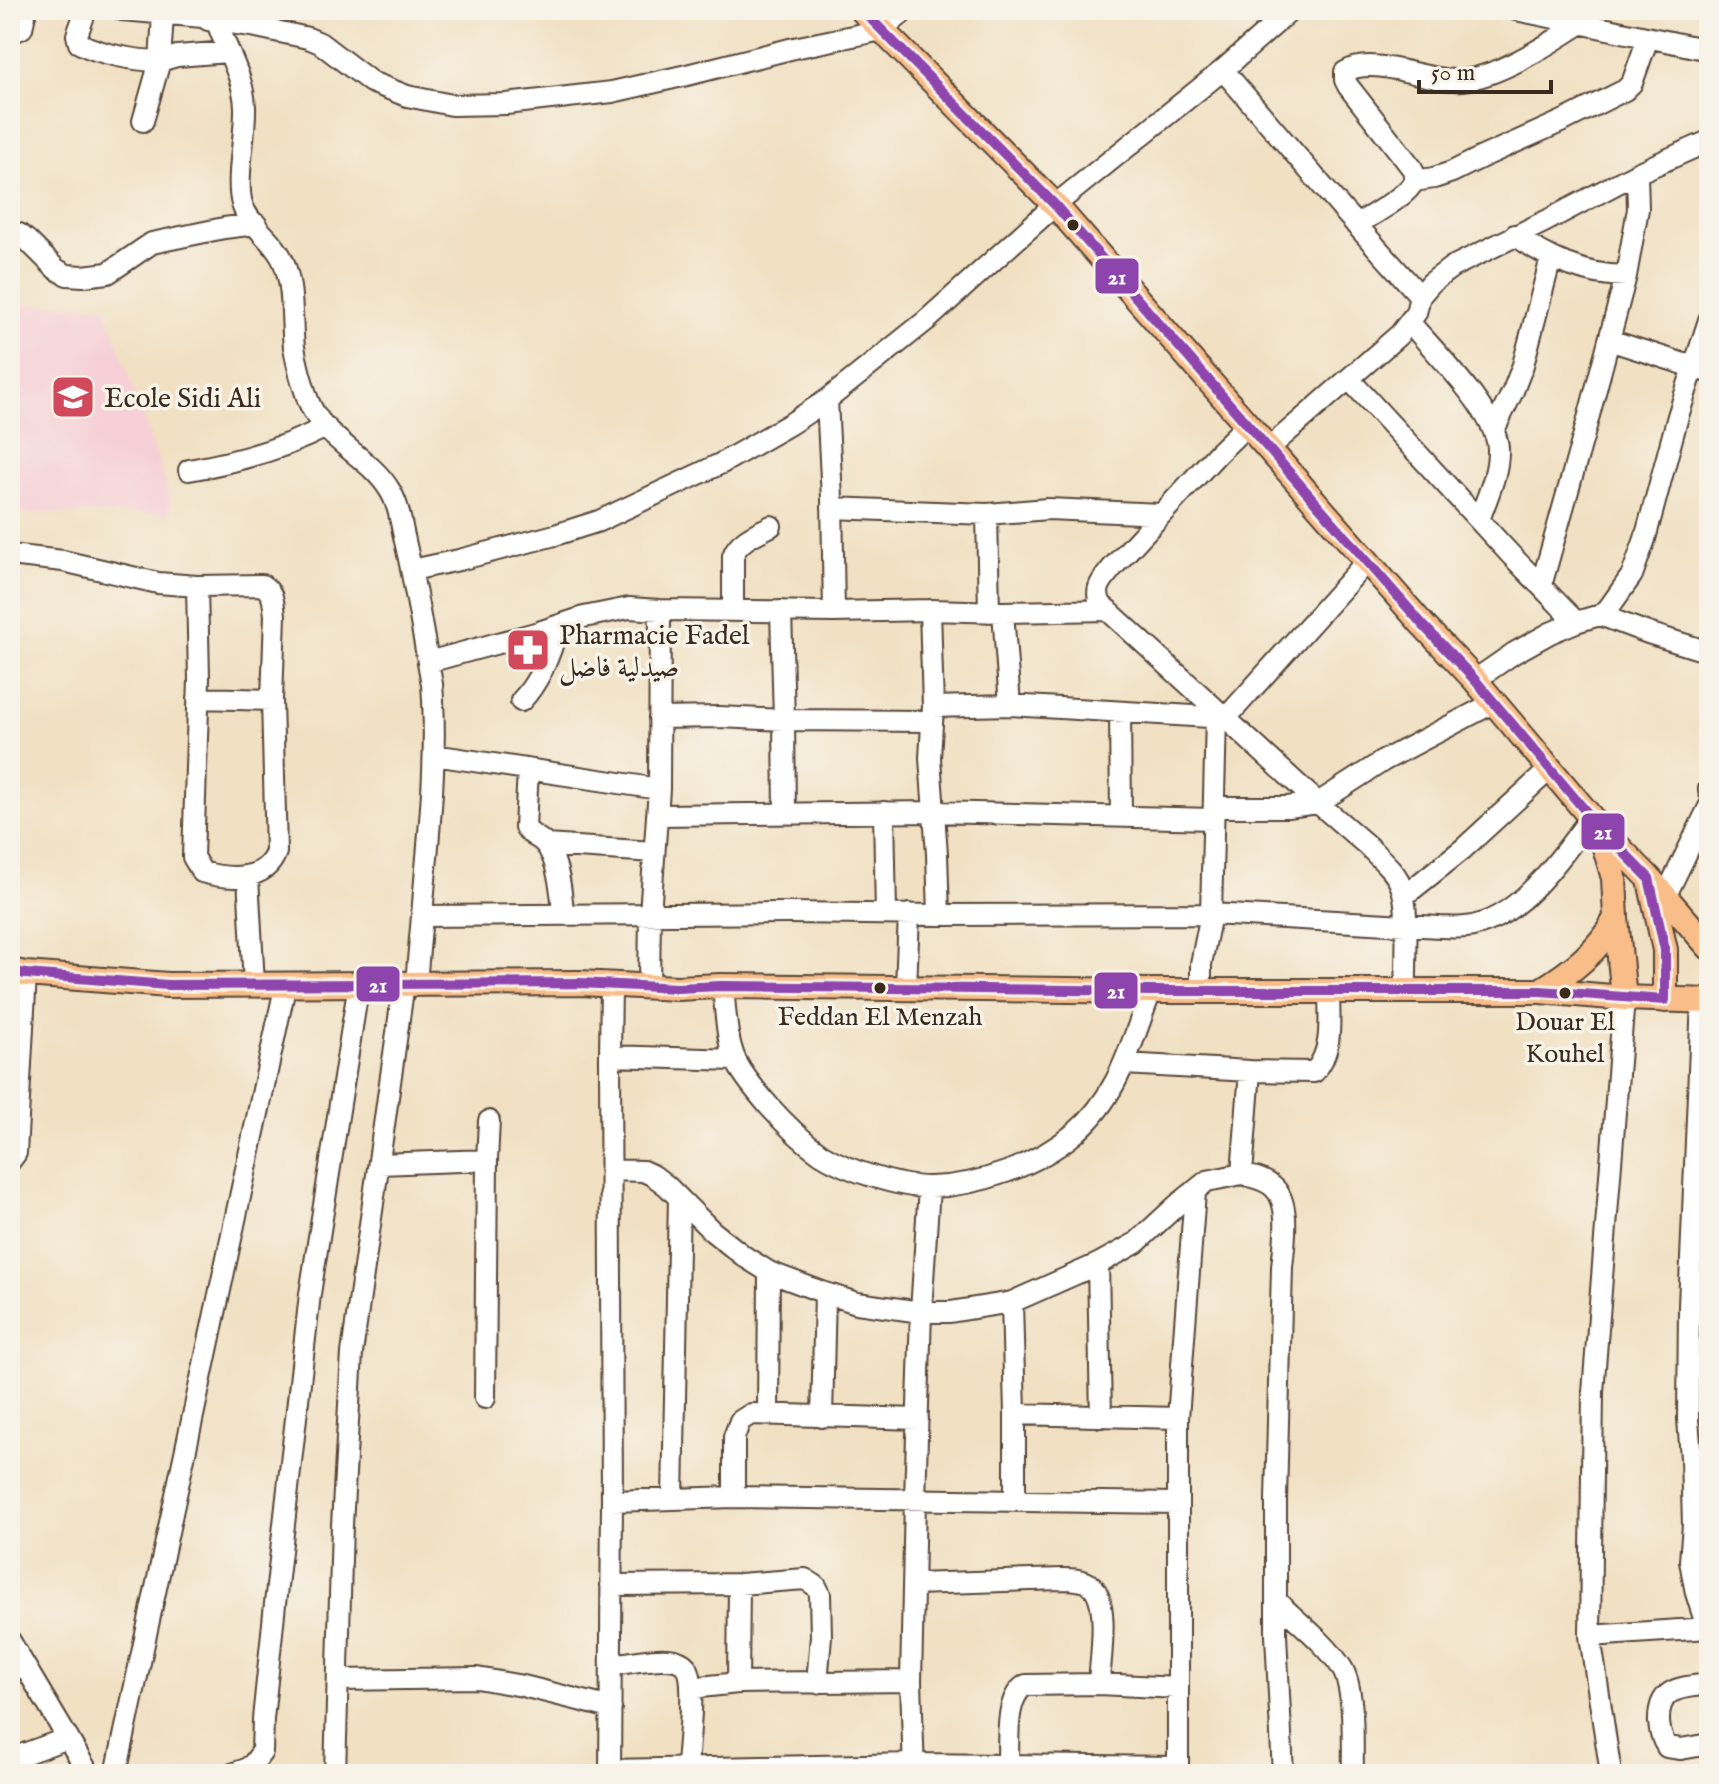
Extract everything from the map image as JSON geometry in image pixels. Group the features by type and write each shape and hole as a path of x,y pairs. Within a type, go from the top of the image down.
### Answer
{"main road":[{"path":"862,10 1055,205 1423,625 1475,680 1595,822 1709,947"},
{"path":"1595,822 1614,878 1624,998"},
{"path":"1657,888 1665,950 1665,1000"},
{"path":"1540,991 1591,954 1616,918"},
{"path":"18,973 168,985 410,983 611,984 677,988 1540,991 1624,998 1706,1000"}],"street":[{"path":"10,27 22,28 26,10"},
{"path":"86,10 77,35 79,43 88,48 146,61 228,52"},
{"path":"122,10 204,16 308,38 320,43 371,82 407,96 452,105 506,104 612,92 882,30 906,10"},
{"path":"412,570 599,521 722,463 790,424 827,400 927,320 1055,205 1223,70 1291,10"},
{"path":"1516,10 1709,50"},
{"path":"143,121 160,61 163,15"},
{"path":"204,16 228,52 238,74 245,104 241,199 247,215 283,261 290,287 299,373 310,405 338,440 391,492 398,509 412,570 432,694 434,755 422,916 379,1164 352,1353 342,1525 335,1774"},
{"path":"1414,181 1412,168 1348,86 1345,72 1358,66 1461,80 1492,72 1540,49 1580,24"},
{"path":"1356,225 1401,195 1414,181 1452,172 1625,90 1632,83 1648,38"},
{"path":"1223,70 1420,296"},
{"path":"1268,449 1400,334 1416,313 1420,296 1452,267 1637,173 1709,141"},
{"path":"1541,586 1626,276 1638,209 1637,173"},
{"path":"10,231 28,241 56,269 67,275 83,276 108,273 152,243 256,224"},
{"path":"1515,235 1551,258 1613,276 1626,276"},
{"path":"1494,430 1523,365 1551,258"},
{"path":"1475,680 1531,643 1576,622 1600,615 1608,609 1632,575 1645,539 1678,416 1702,369 1709,320"},
{"path":"1410,323 1460,382 1494,430 1498,445 1496,470 1479,520"},
{"path":"1609,340 1702,369"},
{"path":"1349,379 1576,622"},
{"path":"827,400 834,612"},
{"path":"1247,425 1099,584 1098,599 1221,718 1369,847 1399,880 1404,896 1406,925 1406,991"},
{"path":"189,470 299,441 326,427"},
{"path":"832,508 987,514 1048,509 1161,514"},
{"path":"987,514 996,612 1010,705"},
{"path":"733,611 735,550 741,542 771,526"},
{"path":"10,555 63,561 158,583 197,586 252,584 270,590 275,615 272,700 276,852 268,866 248,877 202,872 193,857 198,698 197,586"},
{"path":"1201,991 1201,964 1211,914 1221,718 1367,561"},
{"path":"428,662 584,617 629,608 834,612 1108,610"},
{"path":"649,986 650,914 659,789 660,610"},
{"path":"930,610 930,758 939,915"},
{"path":"781,611 785,813"},
{"path":"1600,615 1709,652"},
{"path":"521,701 538,679 558,626"},
{"path":"198,698 272,700"},
{"path":"657,815 934,812 1121,816 1214,813 1318,803 1383,761 1493,703"},
{"path":"659,718 784,720 932,714 1010,705 1221,718"},
{"path":"1120,712 1121,816"},
{"path":"434,755 659,789"},
{"path":"1404,896 1463,849 1550,769"},
{"path":"528,770 525,827 530,835 544,842 552,857 563,915"},
{"path":"1657,888 1709,807"},
{"path":"884,812 886,914"},
{"path":"422,916 1211,914 1467,927 1504,911 1537,886 1595,822"},
{"path":"546,845 654,852"},
{"path":"248,877 254,984"},
{"path":"906,988 909,914"},
{"path":"10,1161 16,1153 18,973"},
{"path":"116,1774 286,983"},
{"path":"232,1774 253,1764 262,1752 275,1604 310,1294 359,983"},
{"path":"611,984 610,1772 687,1767 914,1769 1008,1765 1178,1771 1178,1418 1195,1192"},
{"path":"720,986 735,1060 786,1126 822,1154 858,1172 929,1187 975,1181 1008,1172 1039,1158 1076,1133 1105,1101 1137,1035 1151,991"},
{"path":"1124,1064 1314,1072 1323,1063 1328,1042 1329,991"},
{"path":"1611,1774 1590,1636 1593,1392 1624,998"},
{"path":"1590,1636 1709,1627 1696,1593 1690,1561 1693,1511 1688,1419 1689,1306 1706,1000"},
{"path":"610,1056 735,1060"},
{"path":"1242,1174 1250,1071"},
{"path":"485,1398 489,1121"},
{"path":"379,1164 487,1160"},
{"path":"611,1170 643,1171 654,1176 712,1231 769,1272 857,1303 921,1312 950,1312 1012,1302 1098,1264 1136,1243 1207,1181 1242,1174 1275,1187 1283,1203 1285,1229 1276,1499 1276,1601 1283,1774"},
{"path":"914,1769 911,1681 915,1499 929,1187"},
{"path":"673,1499 679,1198"},
{"path":"1098,1264 1101,1417"},
{"path":"768,1414 769,1272"},
{"path":"822,1417 825,1293"},
{"path":"1012,1302 1015,1500"},
{"path":"734,1497 734,1437 736,1428 751,1414 918,1419"},
{"path":"1015,1414 1178,1418"},
{"path":"612,1501 734,1497 1178,1503"},
{"path":"611,1585 739,1584 805,1579 816,1586 820,1594 821,1636 817,1683"},
{"path":"914,1584 1062,1579 1091,1585 1100,1599 1102,1615 1099,1684"},
{"path":"738,1683 739,1584"},
{"path":"1276,1601 1342,1669 1350,1695 1353,1774"},
{"path":"10,1641 89,1774"},
{"path":"612,1665 665,1659 684,1664 689,1671 691,1688 687,1767"},
{"path":"338,1680 477,1678 611,1708"},
{"path":"691,1688 738,1683 911,1681"},
{"path":"1008,1765 1010,1712 1014,1698 1026,1685 1099,1684 1178,1688"},
{"path":"1709,1684 1672,1691 1659,1705 1661,1735 1667,1747 1681,1749 1709,1744"},
{"path":"10,1759 68,1738"}],"shaded area":[{"name":"Ecole Sidi Ali","path":"10,304 105,306 167,487 171,513 10,514"}],"transit line":[{"name":"21","path":"10,971 168,985 580,983 677,988 1540,991 1665,1000 1665,950 1649,878 1599,827 1475,680 1423,625 1055,205 862,10"}],"place":[{"name":"Ecole Sidi Ali","path":"73,397"},
{"name":"Pharmacie Fadel صيدلية فاضل","path":"528,650"},
{"name":"Feddan El Menzah","path":"880,988"},
{"name":"Douar El Kouhel","path":"1565,993"}]}
